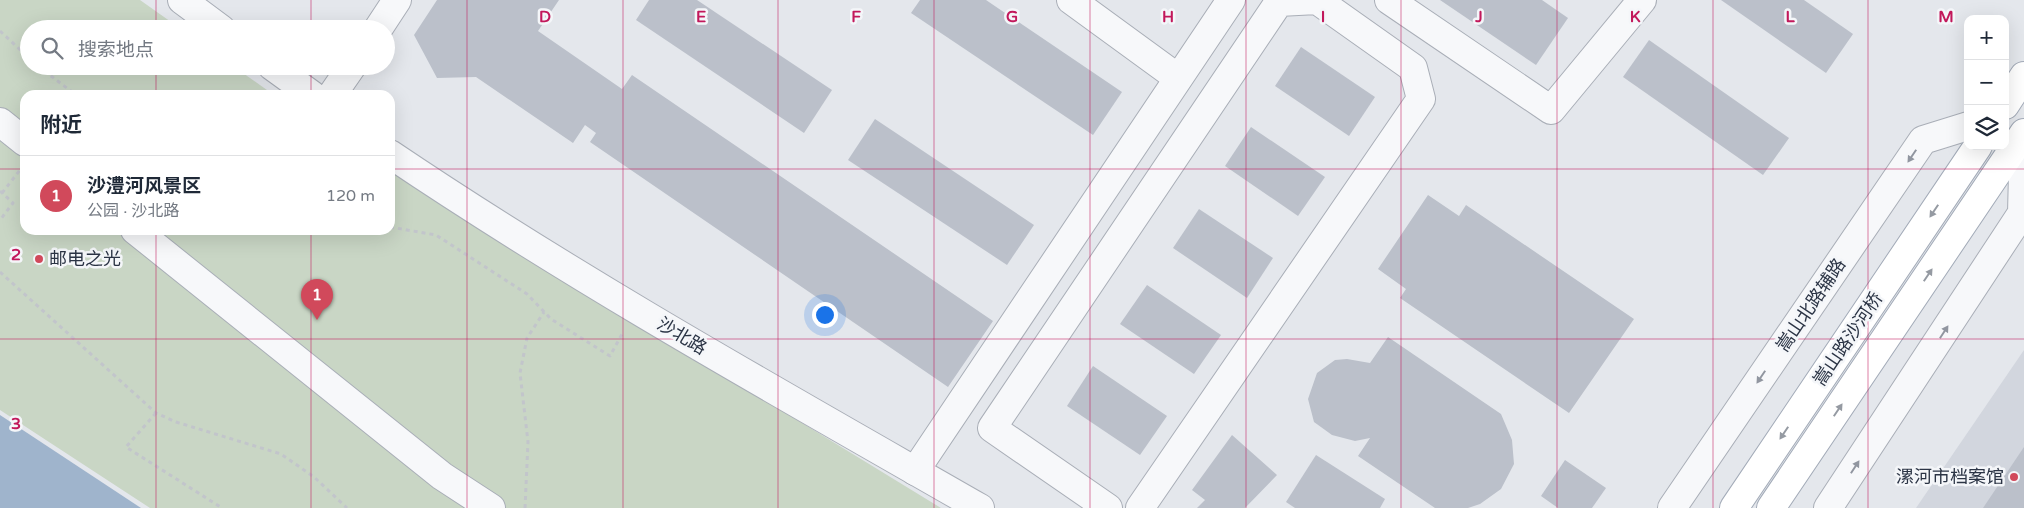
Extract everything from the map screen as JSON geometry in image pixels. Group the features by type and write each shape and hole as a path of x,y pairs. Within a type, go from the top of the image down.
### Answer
{"main road":[{"path":"2009,99 2024,76"},
{"name":"嵩山路沙河桥","path":"1771,508 2024,133"},
{"name":"嵩山路沙河桥","path":"1734,508 1975,150"}],"street":[{"path":"182,0 209,20"},
{"path":"384,20 397,0"},
{"path":"1071,0 1178,78"},
{"path":"915,471 1230,0"},
{"path":"1108,508 992,428 1279,2 1316,0 1413,68 1421,99 1140,508"},
{"path":"1389,0 1551,110 1642,0"},
{"path":"284,75 305,90"},
{"path":"335,90 346,75"},
{"path":"0,122 20,138"},
{"name":"嵩山北路辅路","path":"1672,508 1923,140 1964,127"},
{"path":"1828,508 2022,214 2024,133"},
{"name":"沙北路","path":"395,157 486,218 636,309 980,508"},
{"path":"142,235 442,476 491,508"}],"path":[{"path":"0,31 20,50"},
{"path":"50,75 69,90"},
{"path":"0,220 13,203 1,192 20,170"},
{"path":"395,228 436,235 527,294 551,319 610,356 636,309"},
{"path":"0,272 156,413 176,422 281,454 314,477 347,508"},
{"path":"524,508 528,442 520,373 527,338 544,312"},
{"path":"156,413 126,447 222,508"}],"shaded area":[{"path":"2024,350 2024,508 1916,508"}],"green space":[{"path":"0,0 140,0 168,20 20,20 20,75 246,75 267,90 20,90 20,235 395,235 395,174 941,508 150,508 0,410"}],"water":[{"path":"0,415 141,508 0,508"}],"building":[{"path":"437,0 559,0 538,31 622,89 632,75 993,321 948,387 590,142 596,133 585,125 573,143 476,77 437,78 414,35"},
{"path":"649,0 697,0 832,90 804,133 636,20"},
{"path":"920,0 986,0 1122,92 1093,135 911,13"},
{"path":"1440,0 1542,0 1568,18 1536,65"},
{"path":"1721,0 1804,0 1853,34 1826,73"},
{"path":"1649,40 1789,138 1763,175 1623,77"},
{"path":"1301,47 1375,97 1349,136 1275,86"},
{"path":"875,119 1034,225 1007,265 848,160"},
{"path":"1251,127 1325,177 1298,216 1225,166"},
{"path":"1428,195 1459,216 1466,205 1634,319 1569,413 1400,298 1406,289 1378,269"},
{"path":"1199,209 1273,258 1247,298 1173,248"},
{"path":"1147,285 1221,335 1194,374 1120,324"},
{"path":"1388,337 1501,414 1512,440 1514,464 1501,489 1480,504 1468,508 1435,508 1358,456 1370,438 1355,441 1332,435 1314,422 1308,399 1317,373 1335,360 1347,359 1370,363"},
{"path":"1093,366 1167,416 1140,455 1067,406"},
{"path":"1232,435 1277,475 1245,508 1197,508 1205,500 1192,490"},
{"name":"漯河市档案馆","path":"2024,447 2024,508 1983,508"},
{"path":"1316,455 1385,499 1380,508 1295,508 1286,502"},
{"path":"1565,460 1606,488 1592,508 1558,508 1541,496"}],"place":[{"name":"邮电之光","path":"39,259"},
{"name":"沙澧河风景区","path":"317,320"},
{"name":"漯河市档案馆","path":"2014,477"}]}
